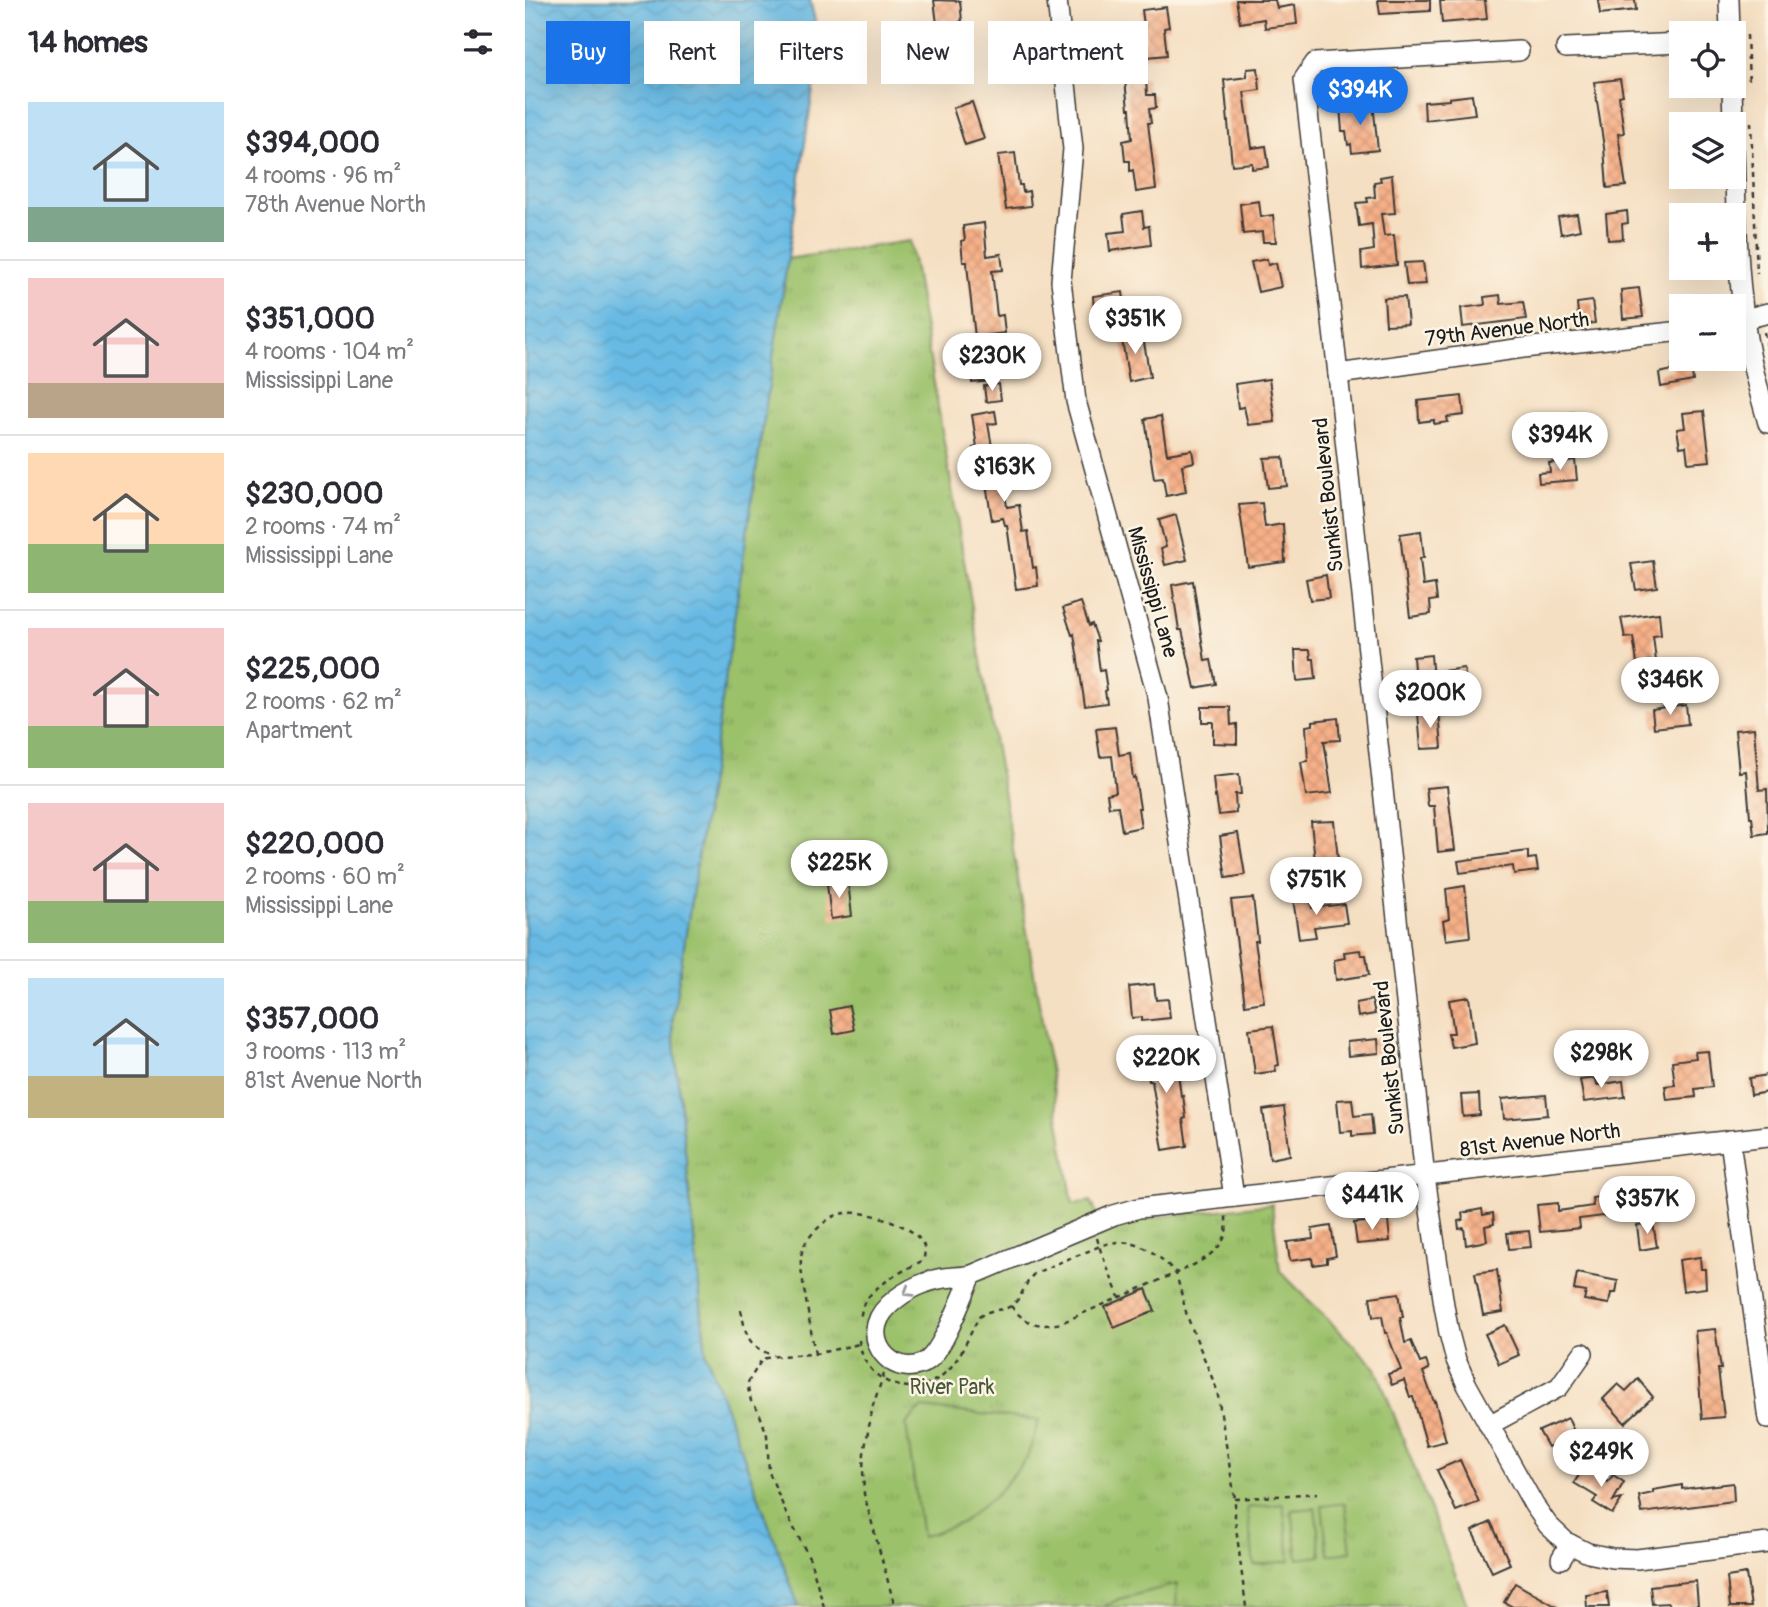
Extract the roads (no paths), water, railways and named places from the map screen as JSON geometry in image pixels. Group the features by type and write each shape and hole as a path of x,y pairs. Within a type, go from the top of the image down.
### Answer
{"street":[{"name":"Mississippi Lane","path":"1057,0 1073,137 1061,281 1075,391 1080,418 1158,698 1234,1198"},
{"path":"1729,0 1735,21"},
{"path":"1566,48 1669,44"},
{"name":"Sunkist Boulevard","path":"1519,51 1315,63 1304,79 1425,1177 1449,1333 1456,1360 1467,1385 1565,1552 1637,1559 1768,1543"},
{"path":"1736,189 1738,294"},
{"path":"1746,321 1766,321"},
{"name":"79th Avenue North","path":"1338,374 1523,348 1669,332"},
{"path":"1746,344 1768,423"},
{"name":"81st Avenue North","path":"972,1275 959,1307 929,1360 914,1366 886,1370 883,1353 876,1338 877,1324 882,1313 895,1300 923,1283 939,1278 972,1275 1125,1211 1768,1136"},
{"path":"1731,1140 1768,1419"},
{"path":"1489,1425 1559,1387 1583,1353"}],"water":[{"path":"525,0 810,0 815,21 754,21 754,84 814,84 672,1023 706,1354 799,1607 525,1607"}],"park label":[{"name":"River Park","path":"952,1387"}]}
